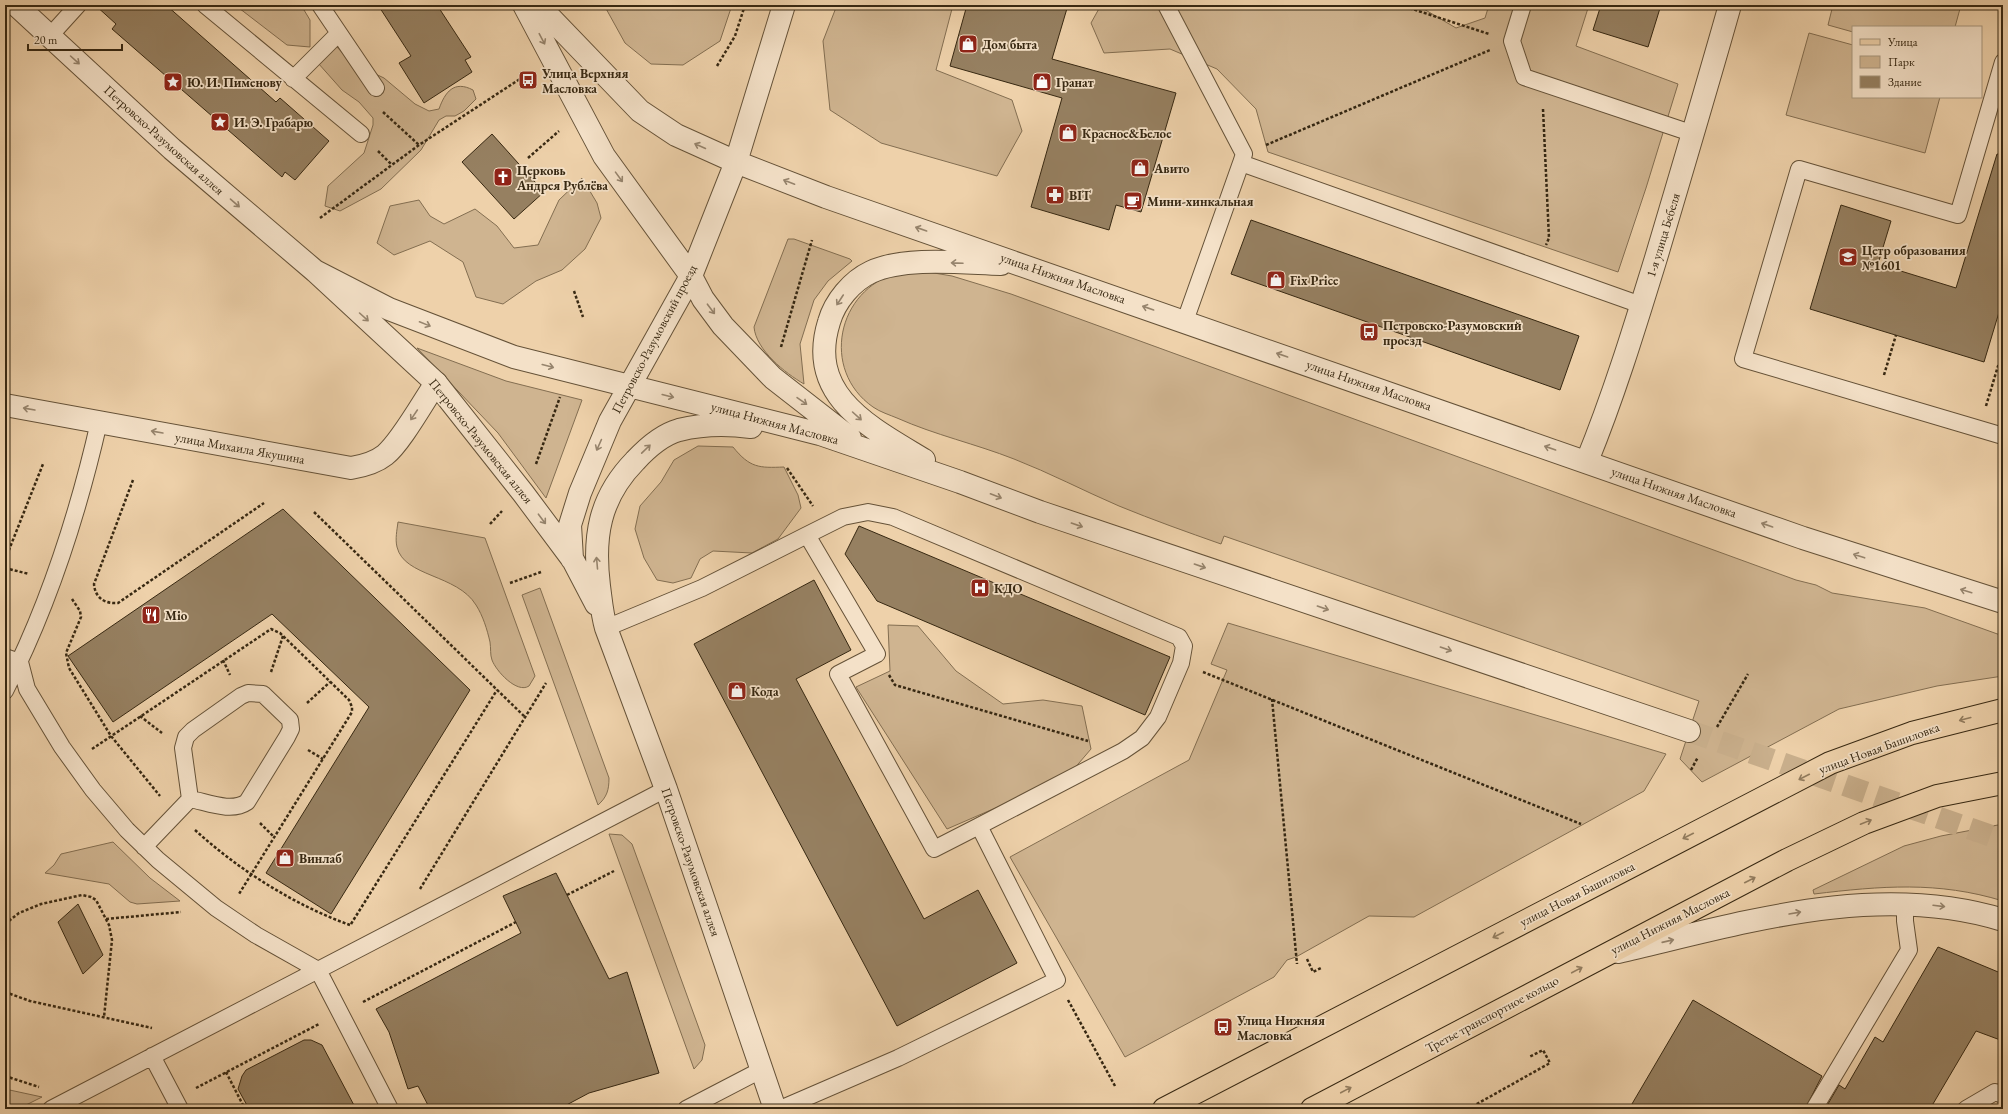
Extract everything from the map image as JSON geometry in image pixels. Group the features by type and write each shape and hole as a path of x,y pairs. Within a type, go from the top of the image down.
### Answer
{"main road":[{"name":"улица Новая Башиловка","path":"1164,1109 1830,763 1912,733 2003,710"},
{"name":"улица Нижняя Масловка","path":"1603,956 1787,860 1864,822 1938,796 2003,783"},
{"name":"Третье транспортное кольцо","path":"1312,1109 1603,956"}],"street":[{"name":"Петровско-Разумовская аллея","path":"16,5 49,37 172,148 315,271 436,383 523,493 573,560 605,622 666,789 774,1109"},
{"path":"524,5 604,156 691,276 703,299 723,326 758,363 795,397 864,449"},
{"path":"538,5 640,111 676,135 736,162"},
{"name":"Петровско-Разумовский проезд","path":"573,560 570,541 570,526 580,493 610,420 631,386 691,276 736,162 784,5"},
{"name":"1-я улица Бебеля","path":"1587,461 1606,411 1641,305 1694,134 1730,5"},
{"name":"улица Нижняя Масловка","path":"736,162 826,197 1587,461 1804,538 2003,602"},
{"path":"960,482 867,425 844,404 831,383 824,363 824,336 830,316 841,297 854,283 871,272 894,266 922,262 1024,265"},
{"name":"Петровско-Разумовская аллея","path":"315,271 389,309 514,357 631,386"},
{"name":"улица Михаила Якушина","path":"5,405 351,468 371,463 385,455 394,445 436,383"},
{"name":"улица Нижняя Масловка","path":"631,386 820,434 960,482 1040,512 1690,731"},
{"name":"Петровско-Разумовская аллея","path":"605,622 596,551 601,518 610,494 626,470 650,445 679,430 725,424 820,434"},
{"name":"улица Нижняя Масловка","path":"1603,956 1761,919 1815,910 1874,904 1905,903 1967,910 2003,920"}],"lane":[{"path":"49,37 78,5"},
{"path":"205,5 360,134"},
{"path":"320,5 338,34 376,88"},
{"path":"1166,5 1243,159 1641,305"},
{"path":"1523,5 1512,41 1524,77 1694,134"},
{"path":"293,79 338,34"},
{"path":"2003,62 1958,215 1800,169 1743,360 2003,436"},
{"path":"1185,321 1243,159"},
{"path":"5,691 20,662 56,572 88,472 100,422"},
{"path":"605,622 702,588 826,525 843,517 868,512 893,517 1169,631 1179,637 1184,646 1181,663 1158,717 1142,738 1123,751 934,849 838,674 877,654 807,535"},
{"path":"5,657 20,662"},
{"path":"20,662 27,689 72,763 93,790 144,847 191,889 221,912 256,935 318,970 390,1109"},
{"path":"248,693 263,694 290,720 289,734 247,802 237,807 230,808 190,799 183,748 188,734 241,696 248,693"},
{"path":"51,1109 666,789"},
{"path":"144,847 190,799"},
{"path":"780,1109 898,1058 1057,980 979,826"},
{"path":"1814,1109 1909,950 1905,921 1905,903"},
{"path":"152,1056 178,1104"},
{"path":"686,1109 761,1070"},
{"path":"1966,1109 1995,1092 2003,1095"}],"path":[{"path":"717,66 735,36 745,5"},
{"path":"1400,5 1512,41"},
{"path":"1243,159 1512,41"},
{"path":"320,218 419,145 523,77"},
{"path":"1537,268 1549,238 1542,82"},
{"path":"376,88 380,109 419,145"},
{"path":"528,158 559,131"},
{"path":"780,349 812,240"},
{"path":"574,291 583,317"},
{"path":"1877,399 1896,335"},
{"path":"1979,430 1998,366 2003,367"},
{"path":"536,466 560,395"},
{"path":"5,560 44,464"},
{"path":"787,468 826,525"},
{"path":"133,480 94,584 96,594 100,599 111,604 118,603 264,503"},
{"path":"490,524 505,509"},
{"path":"314,512 526,717"},
{"path":"510,583 541,572"},
{"path":"72,763 267,630 275,630 283,636 351,703 352,712 221,912 106,919"},
{"path":"263,694 283,636"},
{"path":"877,654 895,685 1123,751"},
{"path":"1181,663 1581,824"},
{"path":"1715,729 1748,674"},
{"path":"290,720 330,682"},
{"path":"419,890 546,683"},
{"path":"351,925 497,690"},
{"path":"1272,699 1297,964"},
{"path":"1690,770 1699,756"},
{"path":"567,895 614,871"},
{"path":"5,924 27,908 41,904 82,895 96,900 106,919 112,940 104,1017"},
{"path":"178,1104 226,1072 516,922"},
{"path":"1307,959 1313,972 1321,968"},
{"path":"1057,980 1115,1086"},
{"path":"5,992 30,1001 191,1036"},
{"path":"1468,1109 1550,1063 1543,1050 1528,1057"},
{"path":"226,1072 245,1108 239,1109"}],"green space":[{"path":"235,5 301,5 310,20 310,47 287,45"},
{"path":"604,5 732,5 720,41 683,65 651,64 625,43"},
{"path":"837,5 953,5 936,70 1012,100 1022,131 997,176 881,143 830,110 823,41"},
{"path":"1101,5 1343,5 1350,8 1351,5 1417,5 1456,28 1485,18 1489,5 1589,5 1576,46 1678,84 1618,272 1268,152 1256,109 1217,69 1170,49 1104,53 1091,23"},
{"path":"1833,5 1961,5 1955,26 1852,26 1852,32 1828,25"},
{"path":"1809,33 1852,45 1852,98 1940,98 1925,153 1786,115"},
{"path":"336,46 352,63 384,78 415,104 429,111 439,109 444,97 451,89 455,87 461,86 473,90 476,99 464,111 455,116 446,116 439,120 421,150 381,189 340,211 325,206 328,186 364,153 373,125 373,118 359,102 342,90 318,63"},
{"path":"582,178 597,203 601,218 585,249 562,270 536,281 503,304 476,297 463,262 430,241 394,255 377,243 390,206 419,200 430,216 444,224 475,209 497,226 514,248 538,245 559,200"},
{"path":"788,239 794,239 852,261 828,281 814,300 800,344 804,384 788,374 773,360 760,344 754,327"},
{"path":"922,271 952,276 1011,294 1796,580 1816,585 1832,593 1925,608 2003,636 2003,676 1937,686 1839,709 1702,782 1680,759 1699,701 1224,536 1221,544 1119,506 1014,459 911,424 873,407 856,391 846,373 842,353 843,332 849,313 861,295 877,282 898,273"},
{"path":"417,348 506,381 582,400 546,498 498,433"},
{"path":"698,446 733,447 750,463 761,467 784,467 798,495 801,508 778,539 752,553 713,551 700,559 691,578 673,583 657,580 644,558 635,529 640,506 661,482 674,460"},
{"path":"398,522 485,538 535,676 529,686 524,688 513,684 502,675 494,665 491,658 490,642 481,614 476,605 467,595 457,587 420,570 402,557 396,544"},
{"path":"540,588 609,778 607,793 598,805 522,595"},
{"path":"1228,623 1666,754 1644,791 1414,917 1369,916 1296,957 1287,960 1274,977 1125,1057 1010,857 1189,760 1227,670 1211,664"},
{"path":"888,625 918,626 956,671 1003,704 1043,700 1082,706 1091,749 1067,777 947,829 856,687 890,671"},
{"path":"2003,824 2003,901 1955,890 1909,887 1886,887 1814,894 1813,890 1904,846 1941,836"},
{"path":"609,834 622,835 632,844 705,1045 702,1060 694,1069"},
{"path":"113,842 150,878 180,901 137,904 130,902 109,884 45,873 54,865 61,854"},
{"path":"5,1089 42,1097 18,1109 5,1109"}],"building":[{"path":"95,5 166,5 276,102 280,98 329,141 295,180 285,172 282,177 112,29 116,24"},
{"path":"378,5 437,5 471,57 465,60 472,72 424,103 399,63 411,56"},
{"path":"967,5 1068,5 1052,59 1176,93 1141,212 1116,205 1109,230 1031,207 1062,98 950,66"},
{"path":"1601,5 1661,5 1648,47 1593,30"},
{"name":"Церковь Андрея Рублёва","path":"492,134 544,192 514,219 462,162"},
{"path":"1997,154 2003,155 2003,299 1984,362 1810,309 1841,205 1891,221 1878,264 1956,288"},
{"path":"1251,220 1579,336 1560,390 1231,274"},
{"path":"283,509 470,690 331,914 266,873 369,707 272,614 113,722 68,656"},
{"path":"859,526 1170,657 1145,715 877,601 845,554"},
{"path":"814,580 851,650 796,679 924,919 978,890 1017,963 897,1026 694,644"},
{"path":"556,873 609,979 627,972 659,1073 589,1093 559,1109 430,1109 418,1086 408,1089 389,1032 376,1009 521,933 503,896"},
{"path":"78,904 103,955 83,974 58,922"},
{"path":"1938,947 2003,974 2003,1041 1976,1031 1930,1109 1825,1109 1839,1085 1845,1089 1875,1037 1883,1042"},
{"path":"1693,1000 1822,1076 1805,1109 1629,1109"},
{"path":"304,1040 311,1040 322,1045 356,1109 249,1109 238,1089 242,1076 246,1070"}],"tunnel":[{"path":"1689,731 2003,840"}],"place":[{"name":"Дом быта","path":"968,44"},
{"name":"Улица Верхняя Масловка","path":"528,80"},
{"name":"Ю. И. Пименову","path":"173,82"},
{"name":"Гранат","path":"1042,82"},
{"name":"И. Э. Грабарю","path":"220,122"},
{"name":"Красное&Белое","path":"1068,133"},
{"name":"Авито","path":"1140,168"},
{"name":"Церковь Андрея Рублёва","path":"503,177"},
{"name":"BIT","path":"1055,195"},
{"name":"Мини-хинкальная","path":"1133,201"},
{"name":"Цетр образования №1601","path":"1848,257"},
{"name":"Fix Price","path":"1276,280"},
{"name":"Петровско-Разумовский проезд","path":"1369,332"},
{"name":"КДО","path":"980,588"},
{"name":"Mio","path":"151,615"},
{"name":"Кода","path":"737,691"},
{"name":"Винлаб","path":"285,858"},
{"name":"Улица Нижняя Масловка","path":"1223,1027"}]}
